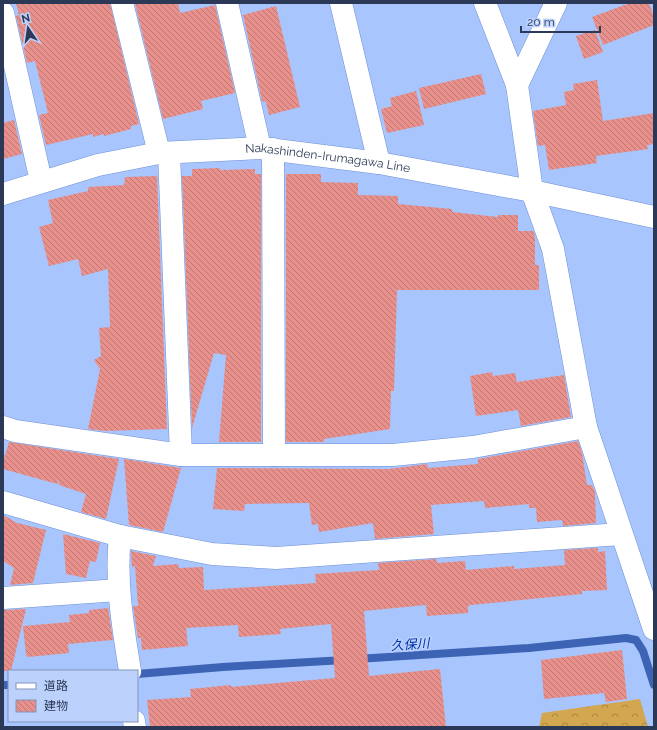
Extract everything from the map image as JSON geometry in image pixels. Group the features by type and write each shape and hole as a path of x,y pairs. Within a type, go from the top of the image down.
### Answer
{"street":[{"path":"122,3 164,153 181,455"},
{"path":"227,3 266,148 274,455"},
{"path":"341,3 379,163"},
{"path":"485,3 517,85 532,191 553,249 586,427 654,629"},
{"path":"517,85 556,3"},
{"path":"3,13 41,181"},
{"name":"Nakashinden-Irumagawa Line","path":"3,194 41,181 98,166 164,153 266,148 379,163 532,191 654,217"},
{"path":"3,427 15,431 181,455 394,455 473,447 586,427"},
{"path":"3,502 120,536 212,554 276,558 621,534"},
{"path":"120,536 118,553 119,590 129,666"},
{"path":"3,598 119,590"}],"green space":[{"path":"640,699 648,727 539,727 542,713"}],"building":[{"path":"16,3 110,3 139,124 131,126 131,129 104,136 104,134 93,137 93,134 46,145 39,115 48,113 35,61 27,63 16,16 19,15"},
{"path":"178,3 180,13 215,5 235,93 201,101 203,109 163,119 135,4"},
{"path":"630,3 649,3 654,17 654,25 603,45 592,17"},
{"path":"276,6 300,107 269,115 266,102 262,101 243,15"},
{"path":"595,30 603,52 584,59 576,36"},
{"path":"481,74 486,94 424,109 419,88"},
{"path":"597,80 603,121 654,113 654,144 647,145 648,149 596,156 597,163 549,170 545,145 538,146 533,111 566,105 564,92 574,90 573,84"},
{"path":"416,91 424,125 387,133 381,109 392,106 390,98"},
{"path":"14,120 22,154 3,159 3,123"},
{"path":"220,168 220,170 255,169 255,174 261,174 261,442 219,442 226,355 214,353 192,428 182,176 192,176 192,169"},
{"path":"286,174 321,174 321,182 358,183 358,195 398,196 398,204 452,209 452,212 498,217 498,215 518,215 518,231 533,231 535,236 535,265 539,265 539,290 397,290 394,391 391,391 390,429 324,439 324,442 286,442"},
{"path":"157,176 167,429 105,431 88,429 100,369 94,360 101,356 99,328 110,327 108,269 82,276 78,259 49,266 39,227 53,223 48,200 88,191 88,187 124,185 125,177"},
{"path":"492,372 493,376 515,373 517,382 564,375 571,417 521,426 518,410 476,416 470,376"},
{"path":"578,441 582,453 587,485 592,485 595,492 596,523 563,526 562,520 537,522 536,508 529,508 529,504 485,508 484,501 431,505 434,534 375,539 373,523 319,532 318,524 312,525 309,503 245,504 244,511 213,509 217,468 389,469 427,464 428,468 478,464 478,459"},
{"path":"9,442 119,459 106,519 81,512 86,494 59,485 58,479 57,484 3,469 3,462"},
{"path":"124,459 181,468 163,532 129,525"},
{"path":"3,515 17,523 46,530 33,583 10,585 14,568 3,561"},
{"path":"63,534 100,543 96,562 90,561 86,578 66,574"},
{"path":"598,548 598,552 605,551 607,590 582,591 582,594 471,605 468,606 468,613 427,616 426,605 364,611 369,676 440,669 446,727 150,727 147,700 191,697 190,689 335,678 331,624 280,629 281,634 239,637 238,625 186,628 188,646 142,650 141,638 138,638 133,606 138,606 135,566 132,567 131,551 156,556 153,566 178,564 179,568 203,567 204,590 316,583 315,574 379,570 378,563 436,559 437,563 465,561 466,570 514,566 514,569 565,565 564,550"},
{"path":"108,608 113,640 68,644 69,653 28,657 26,655 23,626 70,622 69,615 89,613 89,610"},
{"path":"26,609 11,670 8,671 3,671 4,610"},
{"path":"622,650 627,699 606,702 604,693 544,699 541,660"}],"waterway":[{"name":"久保川","path":"357,659 529,648 626,638 636,640 643,651 654,685"},
{"name":"久保川","path":"138,674 344,660"},
{"name":"久保川","path":"3,685 8,685"}]}
